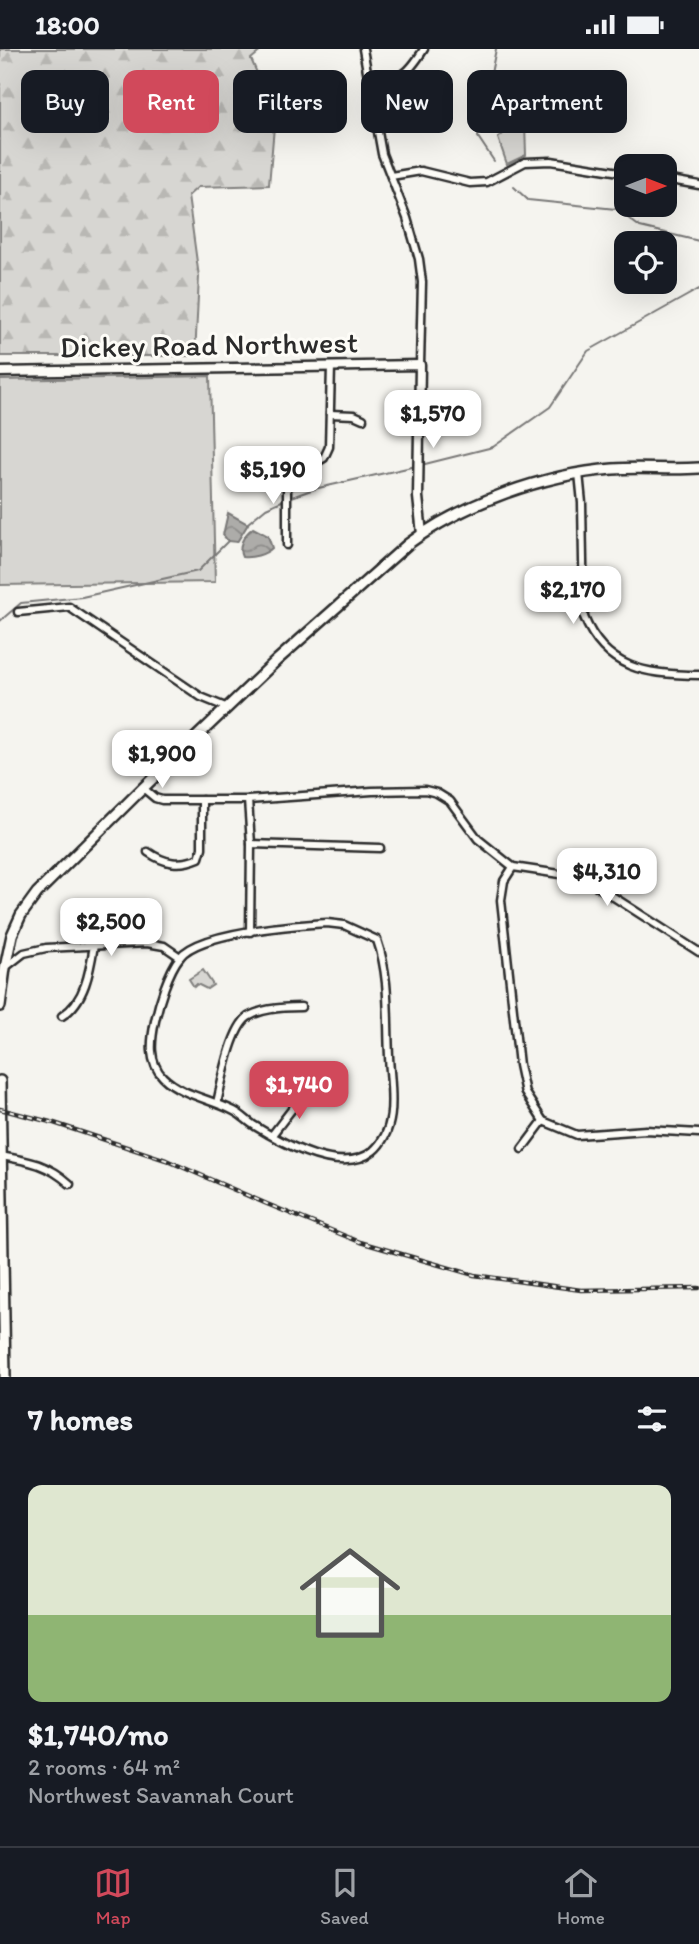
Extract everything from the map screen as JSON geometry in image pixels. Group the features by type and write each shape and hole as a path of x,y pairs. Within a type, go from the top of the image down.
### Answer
{"main road":[{"path":"0,1006 14,929 31,900 143,788 404,547 443,522 511,492 579,473 623,469 699,468"},
{"path":"0,1081 5,1377"}],"street":[{"path":"363,49 367,70"},
{"path":"409,70 424,49"},
{"path":"378,133 382,154 407,218 419,259 422,282 418,497 422,534"},
{"path":"391,176 421,171 471,183 486,182 525,162 551,161 614,171"},
{"path":"677,181 699,185"},
{"name":"Dickey Road Northwest","path":"0,372 420,365"},
{"path":"262,467 310,466 324,458 329,447 331,366"},
{"path":"330,414 354,415 363,419"},
{"path":"287,466 287,545"},
{"path":"579,473 584,617 591,634 598,645 617,660 633,668 657,673 699,675"},
{"path":"18,612 69,607 201,697 228,708"},
{"path":"143,788 162,800 247,800 372,791 425,790 437,793 450,801 478,839 513,867 573,876 595,885 699,952"},
{"path":"148,852 163,862 189,862 199,858 202,848 202,800"},
{"path":"247,800 251,844 250,932"},
{"path":"251,844 380,848"},
{"path":"513,867 504,881 501,900 519,1065 525,1093 543,1121 577,1135 646,1130 699,1133"},
{"path":"292,925 344,925 377,940 385,972 392,1112 381,1141 367,1155 333,1161 272,1135 237,1112 172,1084 161,1076 152,1055 152,1038 165,988 180,957 194,946 292,925"},
{"path":"5,968 24,953 46,948 147,943 164,946 180,957"},
{"path":"62,1016 74,1009 80,996 91,966 94,945"},
{"path":"216,1103 242,1023 250,1016 262,1012 301,1007"},
{"path":"272,1135 306,1091"},
{"path":"523,1149 543,1121"},
{"path":"1,1156 53,1170 69,1184"}],"green space":[{"path":"0,49 263,49 251,59 256,70 233,70 233,133 273,133 269,185 198,187 188,196 199,277 195,356 0,356"},
{"path":"504,133 525,133 526,155 507,164 498,138"},
{"path":"210,376 215,582 0,585 0,380"},
{"path":"203,970 213,985 207,989 197,984 194,987 189,979"}],"water":[{"path":"228,513 248,524 237,542 228,541 223,535"},
{"path":"253,528 268,536 272,548 266,553 242,557 242,541"}],"waterway":[{"path":"494,161 478,137 496,49"},
{"path":"514,187 528,200 616,209 640,227 699,241"},
{"path":"421,465 493,447 550,407 588,351 699,289"},
{"path":"289,498 314,489 416,466"},
{"path":"248,523 266,508 284,500"},
{"path":"0,621 21,603 82,597 198,571 228,541"}],"railway":[{"path":"0,1109 54,1123 166,1160 360,1242 474,1275 581,1290 699,1288"}]}
